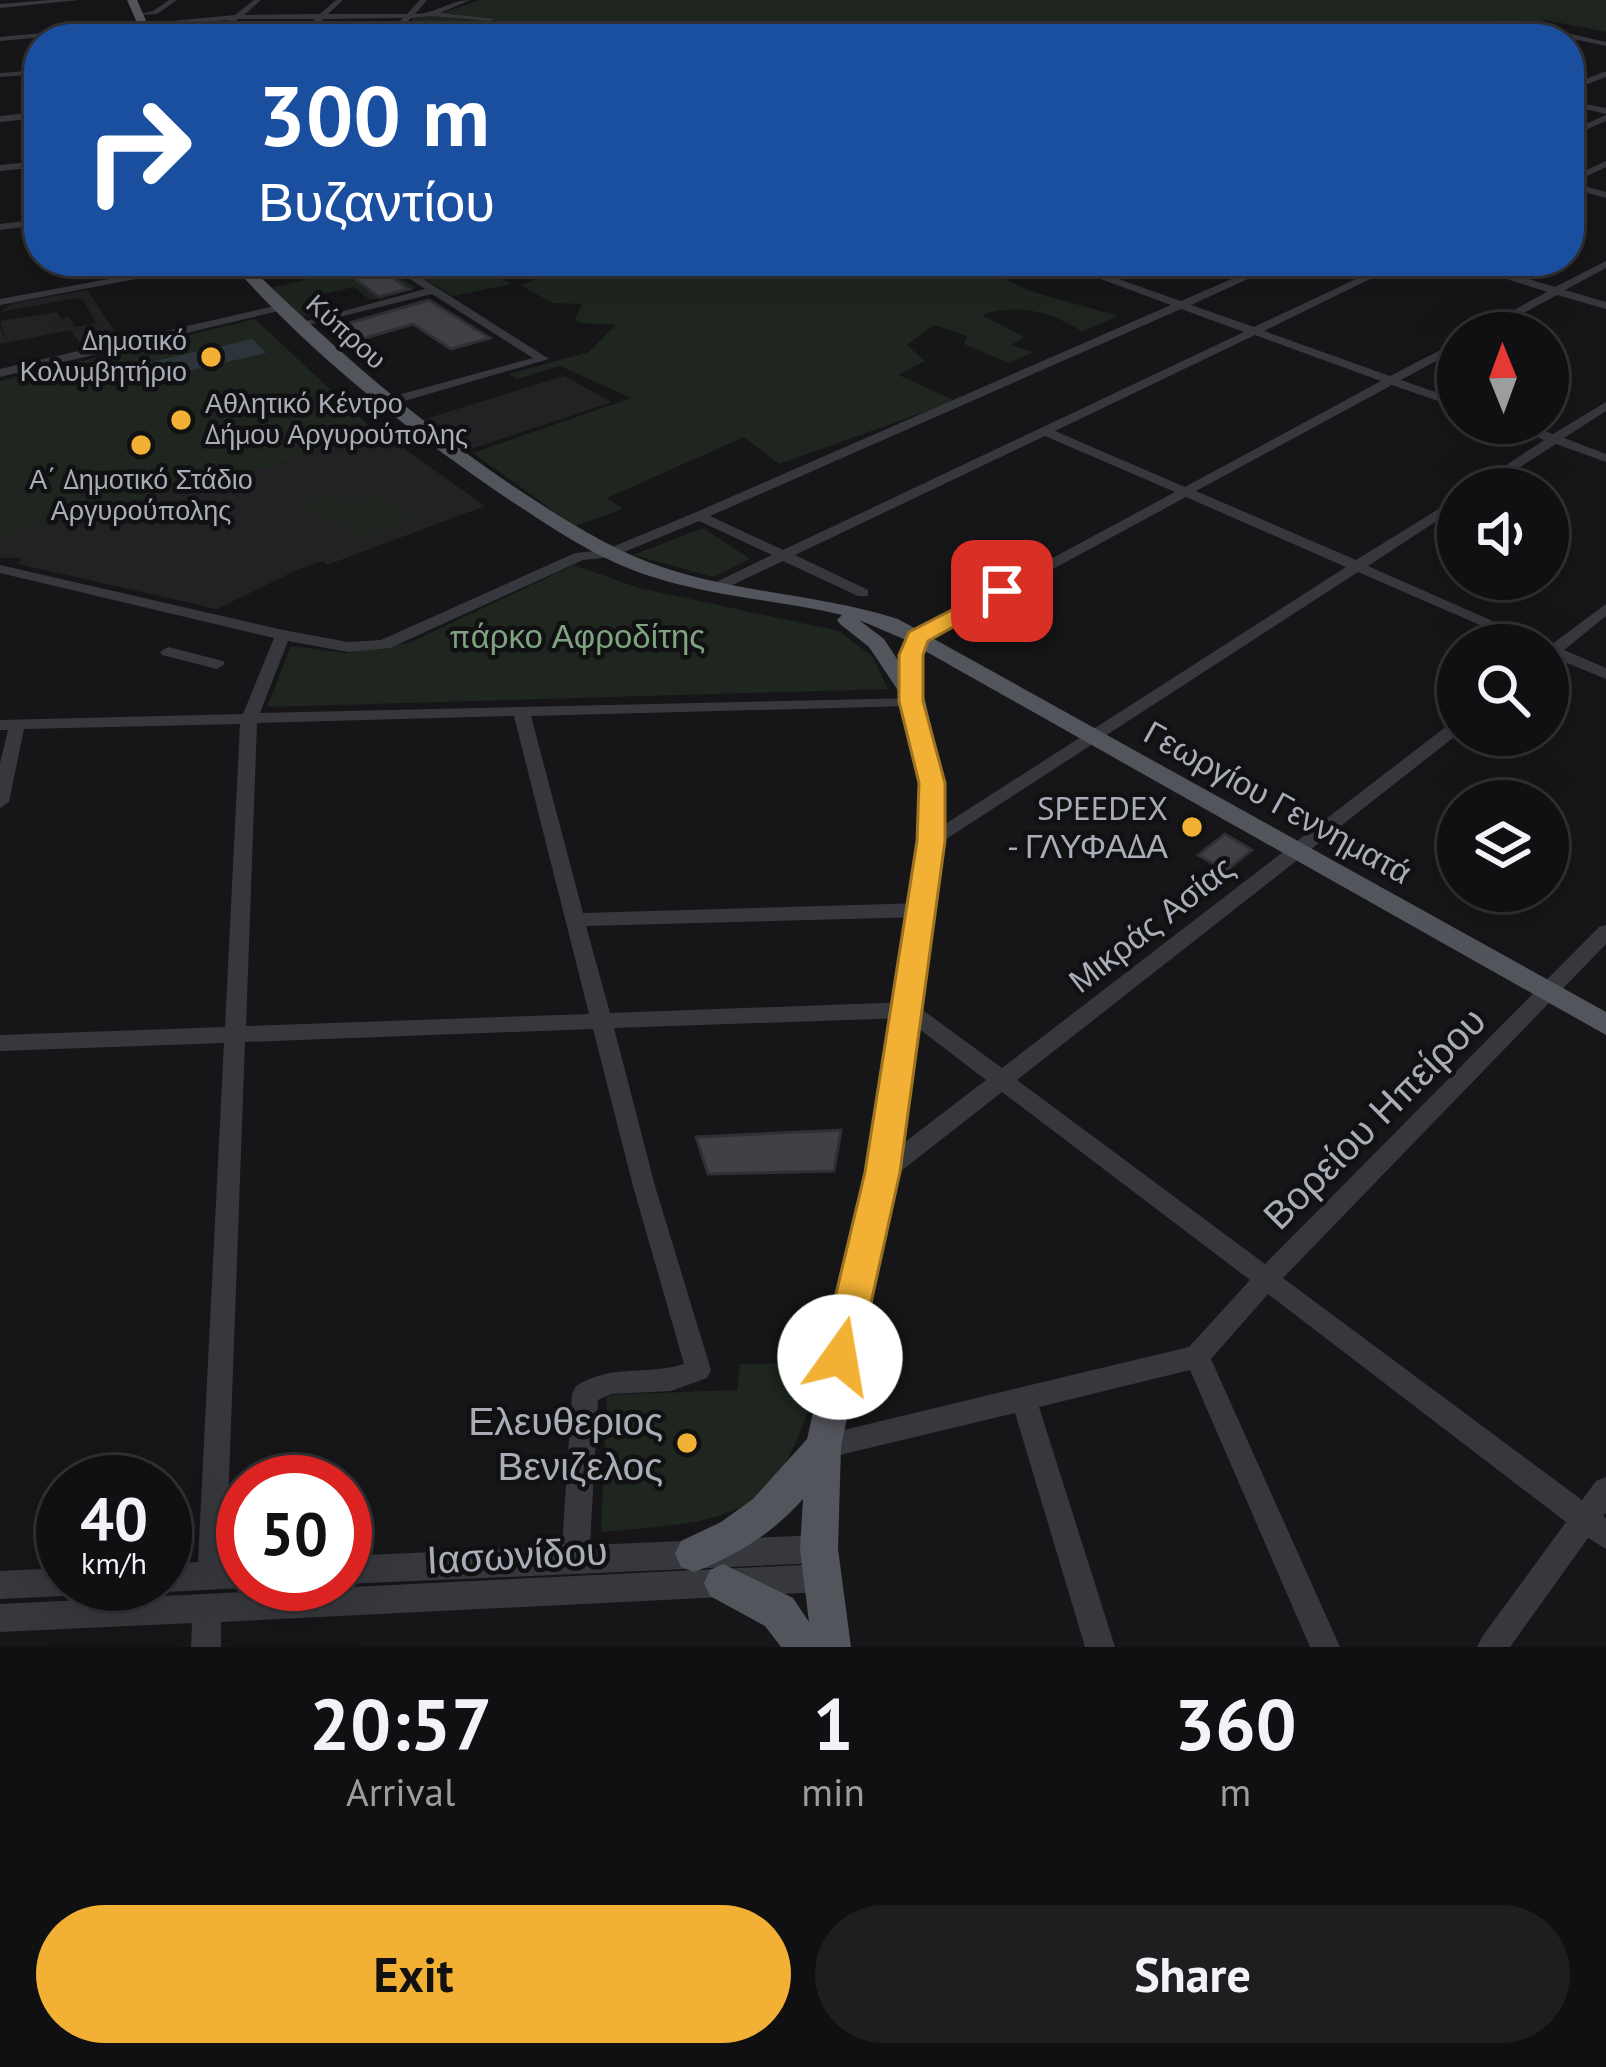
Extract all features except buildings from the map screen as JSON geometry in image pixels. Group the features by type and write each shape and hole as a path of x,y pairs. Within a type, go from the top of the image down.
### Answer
{"main road":[{"name":"Κύπρου","path":"235,276 375,406 580,556"},
{"name":"Κύπρου","path":"247,276 271,310 299,326 375,406 607,554"},
{"name":"Γεωργίου Γεννηματά","path":"607,554 660,573 818,601 891,623 1606,1024"},
{"name":"Γεωργίου Γεννηματά","path":"580,556 663,584 917,637"},
{"path":"847,620 877,643 911,701"},
{"path":"832,1647 820,1564 823,1447 883,1172 931,841 932,783 911,701 910,660 917,637"},
{"path":"694,1554 751,1528 798,1481 823,1447"},
{"path":"723,1583 779,1612 805,1647"}],"street":[{"path":"0,6 76,0"},
{"path":"141,24 174,0"},
{"path":"227,24 258,0"},
{"path":"313,24 340,0"},
{"path":"401,24 424,0"},
{"path":"431,15 467,0"},
{"path":"161,24 236,17 490,19"},
{"path":"0,302 139,276"},
{"path":"375,406 543,359 409,276"},
{"path":"1099,276 1437,396"},
{"path":"0,569 283,635 348,647 384,645 580,556 607,554 699,516 1247,276"},
{"path":"719,586 1370,276"},
{"path":"1506,276 1606,306"},
{"path":"1517,312 1584,276"},
{"path":"299,326 430,291"},
{"path":"0,373 271,310"},
{"path":"917,637 1437,356"},
{"path":"1569,429 1606,406"},
{"path":"1045,431 1488,624"},
{"path":"1509,468 1546,444"},
{"path":"1568,444 1606,458"},
{"path":"699,516 700,508 782,467"},
{"path":"931,841 1437,515"},
{"path":"699,516 863,593"},
{"path":"1569,635 1606,609"},
{"path":"211,1576 249,718 283,635"},
{"path":"168,652 217,664"},
{"path":"1569,659 1606,674"},
{"path":"0,802 8,725 911,701"},
{"path":"521,711 698,1370 683,1380 597,1383 585,1394 574,1560"},
{"name":"Μικράς Ασίας","path":"883,1172 1437,743"},
{"path":"578,920 923,910"},
{"name":"Βορείου Ηπείρου","path":"1197,1357 1266,1279 1606,932"},
{"path":"0,1043 909,1010 1595,1527"},
{"path":"823,1447 1197,1357 1325,1647"},
{"path":"1024,1399 1100,1647"},
{"path":"1492,1647 1595,1527 1606,1490"},
{"name":"Ιασωνίδου","path":"372,1569 694,1554 820,1564"},
{"name":"Ιασωνίδου","path":"0,1618 723,1583 820,1564"},
{"path":"192,1577 216,1576"},
{"path":"0,1586 36,1584"},
{"path":"206,1647 207,1608"}],"shaded area":[{"path":"87,290 119,338 82,346 70,330 0,344 0,328 6,339 0,321 57,312 61,319 69,317 75,327 96,323 83,300 76,298 0,312 14,303"},
{"name":"Δημοτικό Κολυμβητήριο","path":"252,339 266,353 168,376 155,361"},
{"path":"564,376 612,402 468,450 422,420"},
{"path":"381,432 485,506 327,565 323,561 299,569 217,609 18,564 22,558 0,558 0,536 272,466"}],"green space":[{"path":"479,0 1606,0 1606,32 1584,24 1545,20 1535,24 408,24 414,18"},
{"path":"302,276 399,276 416,288 370,300 354,287 311,297 326,311 301,317 269,288 305,280"},
{"path":"420,276 494,276 512,284 453,296"},
{"path":"544,276 999,276 1030,291 1118,316 1082,332 1034,311 982,315 1024,337 1011,345 1033,352 1009,363 964,344 967,336 934,325 907,345 925,361 899,375 955,401 779,464 744,437 607,498 623,509 575,526 473,453 631,398 560,366 517,379 509,374 589,352 615,325 580,323 575,320 582,304 552,303 521,285"},
{"name":"Αθλητικό Κέντρο Δήμου Αργυρούπολης","path":"255,319 377,433 272,466 0,536 0,381"},
{"path":"332,493 347,504 378,493 412,519 359,538 301,504"},
{"path":"703,528 750,559 713,577 633,555"},
{"name":"πάρκο Αφροδίτης","path":"574,565 639,588 839,631 873,657 888,689 267,707 291,646 345,653 409,643"},
{"path":"822,1362 792,1451 753,1500 694,1522 601,1532 607,1395 737,1390 740,1364"}],"place":[{"name":"Δημοτικό Κολυμβητήριο","path":"211,357"},
{"name":"Αθλητικό Κέντρο Δήμου Αργυρούπολης","path":"181,420"},
{"name":"Α΄ Δημοτικό Στάδιο Αργυρούπολης","path":"141,445"},
{"name":"SPEEDEX - ΓΛΥΦΑΔΑ","path":"1192,827"},
{"name":"Ελευθεριος Βενιζελος","path":"687,1443"}],"route":[{"path":"840,1357 883,1172 931,841 932,783 911,701 911,655 917,637 1002,591"}]}
